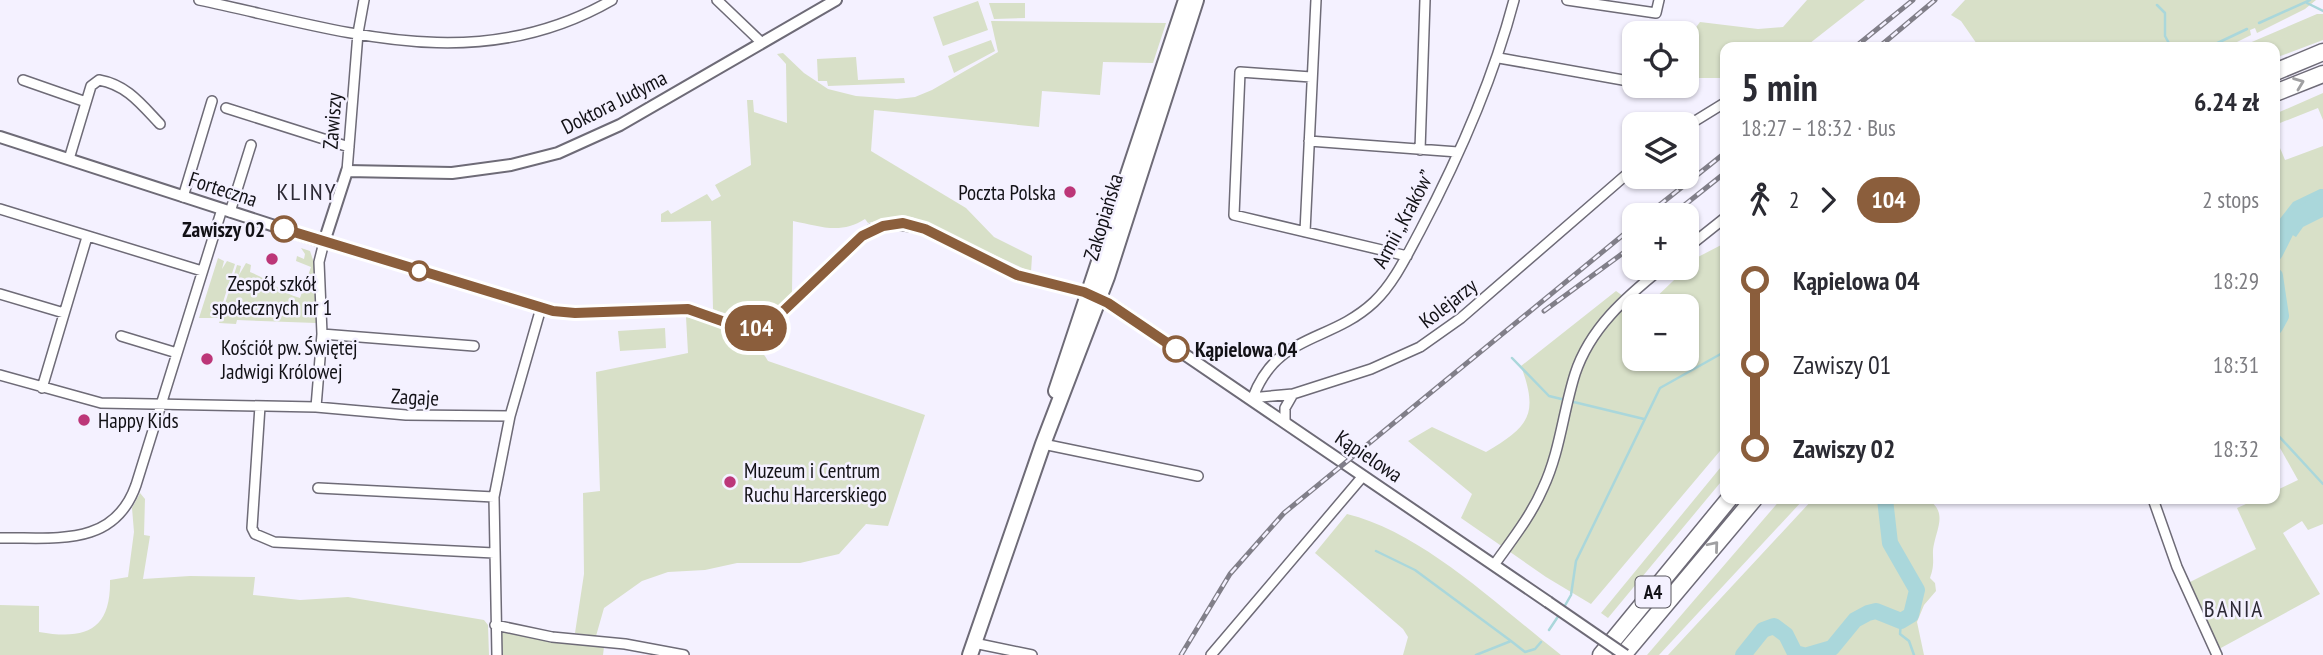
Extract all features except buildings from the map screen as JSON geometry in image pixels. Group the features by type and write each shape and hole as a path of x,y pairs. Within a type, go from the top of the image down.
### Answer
{"highway":[{"path":"2280,70 2323,52"},
{"path":"2280,91 2323,74"},
{"name":"A4","path":"1601,655 1725,504"},
{"name":"A4","path":"1624,655 1750,504"}],"main road":[{"name":"Zakopiańska","path":"1093,296 1185,0"},
{"name":"Zakopiańska","path":"972,649 1196,0"}],"street":[{"path":"199,0 358,33 446,45 505,40 562,24 612,0"},
{"name":"Zawiszy","path":"324,242 347,171 358,33 364,0"},
{"path":"717,0 762,43"},
{"name":"Doktora Judyma","path":"347,171 452,173 546,156 588,141 620,125 836,0"},
{"path":"1305,232 1316,0"},
{"path":"1420,150 1425,0"},
{"name":"Armii „Kraków”","path":"1251,398 1266,369 1277,356 1349,321 1375,301 1407,256 1458,152 1499,58 1514,0"},
{"path":"1567,0 1656,13 1659,0"},
{"path":"1499,58 1622,80"},
{"path":"1311,77 1240,72 1234,215 1407,256"},
{"path":"23,80 86,102"},
{"path":"69,159 91,86 99,80 114,83 129,92 160,124"},
{"path":"183,197 212,101"},
{"path":"1699,119 1720,106"},
{"path":"226,108 349,147"},
{"name":"Forteczna","path":"0,137 324,242 541,308 575,313 688,309 736,326 760,327 776,318 862,236 872,229 893,224 925,229 1017,275 1093,296"},
{"path":"1309,141 1458,152"},
{"path":"0,538 93,533 116,518 135,490 202,271 251,145"},
{"name":"Kolejarzy","path":"1251,398 1293,394 1371,369 1432,340 1622,178"},
{"path":"0,209 202,271"},
{"path":"1699,239 1720,224"},
{"path":"42,388 87,237"},
{"path":"316,407 322,334 319,262 324,242"},
{"path":"1494,565 1544,488 1561,438 1580,363 1598,329 1622,302 1648,280"},
{"path":"0,294 64,313"},
{"name":"Kąpielowa","path":"1093,296 1251,398 1624,655"},
{"path":"497,655 494,496 510,416 541,308"},
{"path":"322,334 474,346"},
{"path":"121,336 177,353"},
{"name":"Zagaje","path":"0,375 92,402 316,407 406,415 510,416"},
{"path":"1284,423 1285,408 1293,394"},
{"path":"260,406 251,528 255,534 274,542 494,553"},
{"path":"1043,444 1198,476"},
{"path":"1211,655 1363,476"},
{"path":"318,488 494,496"},
{"path":"2155,504 2177,568 2217,655"},
{"path":"495,625 552,637 625,644 684,655"},
{"path":"972,649 1032,655"}],"shaded area":[{"path":"1807,0 1865,0 1811,42 1720,42 1720,78 1699,78 1700,22 1758,29 1783,27"},
{"path":"1965,0 2316,0 2305,9 2257,33 2255,28 2250,30 2251,35 2237,42 1976,42 1961,21 1951,15"},
{"path":"978,1 988,30 943,46 933,17"},
{"path":"989,3 1025,3 1025,18 994,19"},
{"path":"2317,14 2323,14 2323,40 2280,56 2280,42 2252,42"},
{"path":"991,21 1166,23 1153,63 1103,62 1100,95 1042,91 1039,127 874,110 871,151 966,208 994,237 1032,256 1031,272 912,217 897,216 868,223 865,219 839,228 793,221 792,293 772,311 756,318 747,319 713,309 711,221 661,222 661,214 668,210 671,214 707,194 712,201 721,196 715,185 751,165 747,100 753,100 754,112 787,123 786,64 777,54 783,53 804,73 828,89 856,96 897,99 915,97 998,52"},
{"path":"991,40 995,51 954,73 948,56"},
{"path":"856,57 858,80 904,78 905,83 828,86 827,81 818,81 817,59"},
{"path":"2323,93 2323,120 2318,108 2280,123 2280,112"},
{"path":"2323,146 2323,524 2308,530 2302,521 2283,533 2320,594 2219,649 2188,583 2256,549 2237,508 2246,504 2280,504 2280,489 2298,480 2280,448 2280,148 2285,160"},
{"path":"2323,189 2323,217 2303,227 2296,237 2280,228 2280,219 2293,202"},
{"path":"1720,246 1720,451 1591,604 1546,577 1461,518 1472,494 1408,441 1432,427 1486,452 1501,443 1521,426 1529,408 1529,396 1521,366 1616,291 1622,295 1622,371 1699,371 1699,294 1659,294 1674,280 1699,280 1699,256"},
{"path":"301,248 310,251 314,263 316,323 237,320 236,324 219,323 237,265 241,266 239,275 246,263 251,265 250,272 300,298 311,267 296,261 297,256 304,259 305,254"},
{"path":"218,258 224,261 222,269 227,261 235,264 218,318 199,318"},
{"path":"686,317 721,327 743,337 762,352 768,361 925,415 888,526 866,524 839,554 800,563 737,563 705,570 668,572 642,581 604,608 596,636 575,633 584,574 583,493 600,491 596,372 688,353"},
{"path":"665,328 666,348 620,351 618,331"},
{"path":"1720,468 1720,483 1608,618 1601,613"},
{"path":"140,493 145,499 144,535 150,536 143,579 190,576 255,577 253,595 300,600 348,597 484,620 488,625 489,655 0,655 0,605 39,606 39,632 82,633 100,621 106,611 110,580 128,577 134,532 132,508"},
{"path":"1777,504 1799,504 1659,655 1647,655"},
{"path":"1808,504 1933,504 1937,509 1940,519 1930,578 1935,583 1936,591 1924,605 1917,622 1924,655 1668,655"},
{"path":"1347,514 1404,537 1432,554 1561,655 1403,655 1408,637 1403,629 1315,553"},
{"path":"500,629 604,647 603,655 503,655"}],"waterway":[{"path":"2259,23 2310,0"},
{"path":"2307,3 2323,11"},
{"path":"2157,5 2165,13 2165,36 2168,42"},
{"path":"2220,42 2247,29"},
{"path":"2280,243 2291,221 2323,200"},
{"path":"2280,309 2280,318"},
{"path":"1563,609 1571,595 1576,561 1660,388 1720,354"},
{"path":"1512,358 1549,396 1644,419"},
{"path":"2280,437 2323,484"},
{"path":"1808,655 1832,648 1855,620 1868,613 1876,611 1901,621 1911,615 1917,590 1890,543 1886,504"},
{"path":"1376,551 1415,570 1511,641"},
{"path":"1549,630 1559,615"},
{"path":"1901,621 1900,634 1909,641 1914,655"},
{"path":"1743,655 1763,630 1774,626 1786,635 1795,653 1803,655"},
{"path":"1476,655 1511,641 1525,652 1535,649 1541,642"}],"railway":[{"path":"1861,42 1913,0"},
{"path":"1885,42 1935,0"},
{"path":"1662,203 1720,157"},
{"path":"1687,203 1720,177"},
{"path":"1181,655 1230,574 1284,513 1622,236"},
{"path":"1544,311 1622,254"}],"bus line":[{"name":"104","path":"284,229 553,311 575,313 688,309 736,326 752,328 769,324 845,250 872,229 903,223 925,229 1017,275 1084,292 1108,303 1176,349"}],"place":[{"name":"Poczta Polska","path":"1070,192"},
{"name":"Zawiszy 02","path":"284,229"},
{"name":"Zespół szkół społecznych nr 1","path":"272,259"},
{"name":"Kąpielowa 04","path":"1176,349"},
{"name":"Kościół pw. Świętej Jadwigi Królowej","path":"207,359"},
{"name":"Happy Kids","path":"84,420"},
{"name":"Muzeum i Centrum Ruchu Harcerskiego","path":"730,482"}],"district":[{"name":"KLINY","path":"307,191"},
{"name":"BANIA","path":"2234,608"}]}
